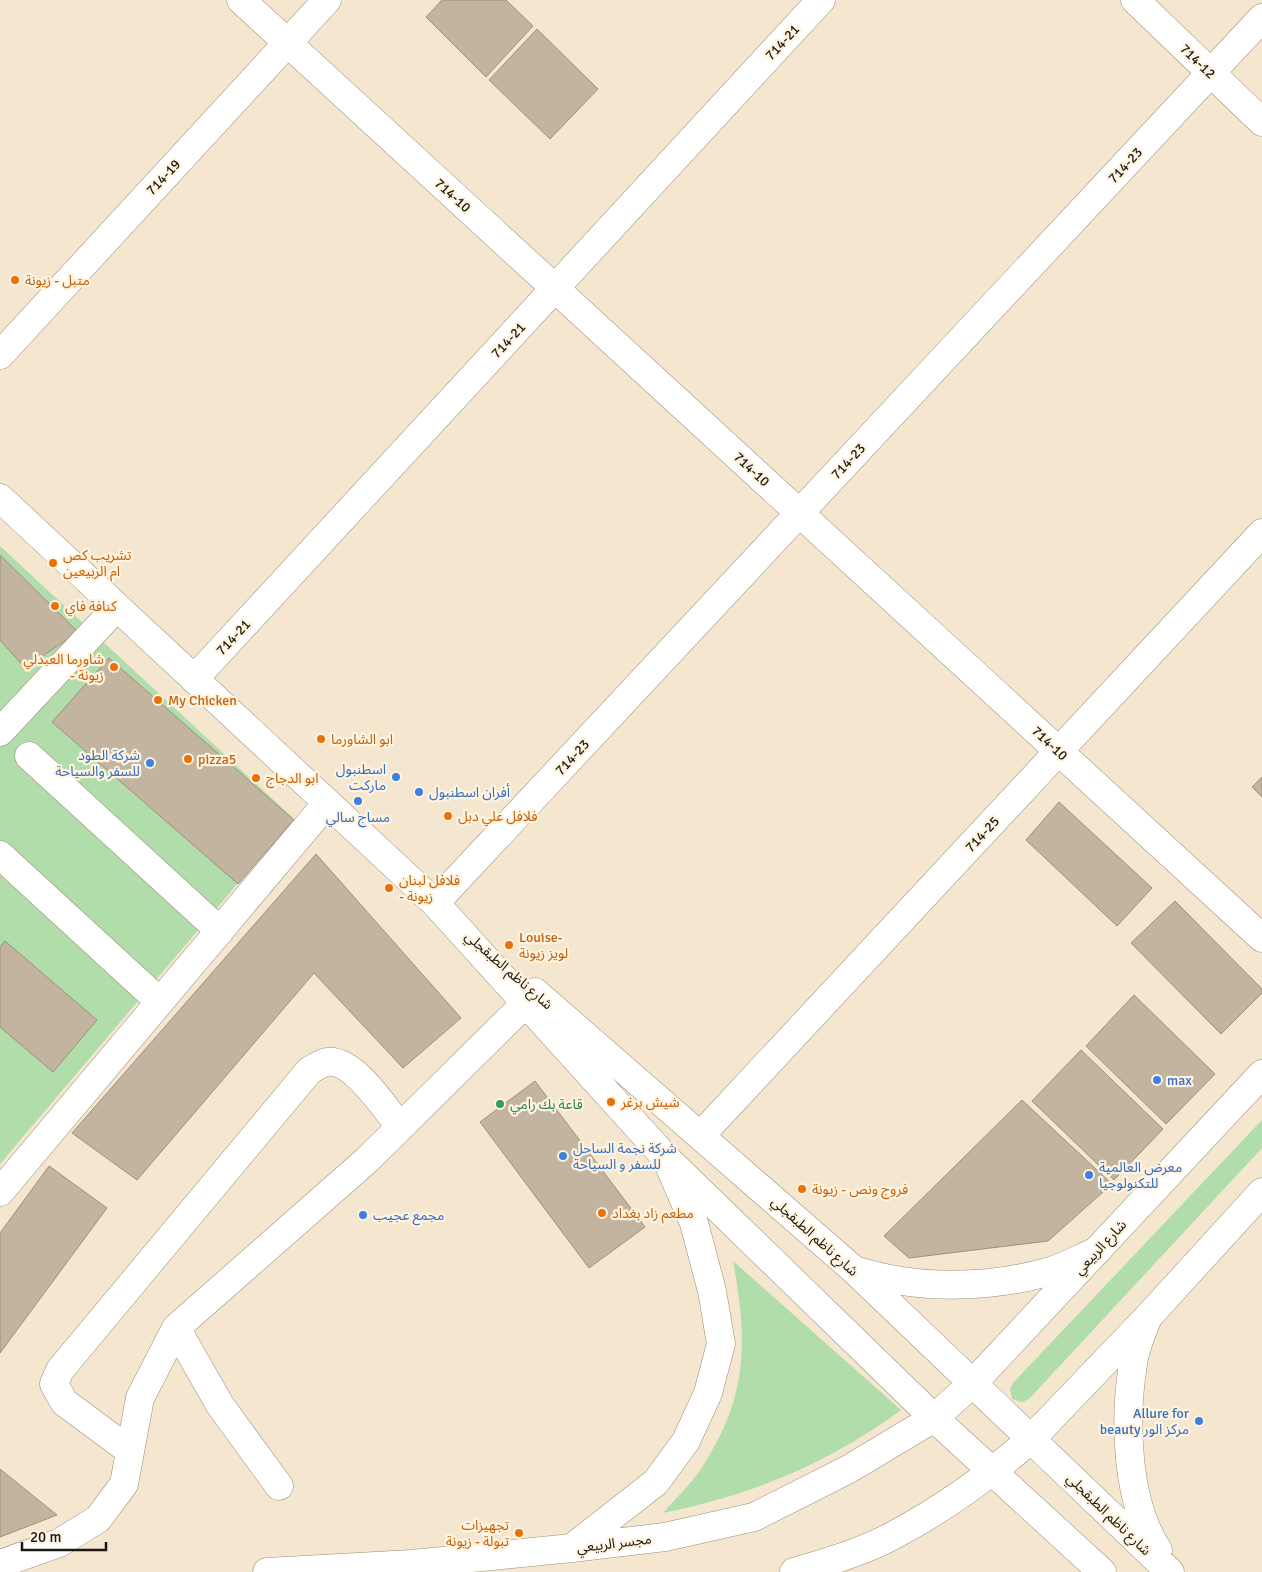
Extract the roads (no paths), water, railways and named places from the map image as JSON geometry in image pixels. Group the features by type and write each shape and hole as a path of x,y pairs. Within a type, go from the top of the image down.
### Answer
{"street":[{"name":"714-10","path":"241,0 1262,938"},
{"name":"714-19","path":"0,355 327,0"},
{"name":"714-21","path":"194,679 821,0"},
{"name":"714-12","path":"1135,0 1262,122"},
{"name":"714-23","path":"440,909 800,513 1262,18"},
{"name":"شارع ناظم الطبقجلي","path":"0,498 440,909 530,998 665,1157 934,1418 1102,1572"},
{"name":"714-25","path":"702,1136 1262,533"},
{"path":"0,732 117,607"},
{"path":"28,756 220,931"},
{"path":"0,1192 327,803"},
{"path":"0,855 160,1002"},
{"name":"شارع ناظم الطبقجلي","path":"530,998 702,1136 853,1269 1171,1572"},
{"path":"0,1564 59,1543 98,1519 124,1484 140,1398 176,1328 367,1160 530,998"},
{"path":"130,1451 64,1402 54,1384 60,1370 309,1071 325,1062 339,1062 352,1070 400,1127"},
{"name":"شارع الربيعي","path":"934,1418 973,1383 1262,1074"},
{"path":"572,1548 656,1482 689,1433 708,1393 721,1344 712,1291 694,1223 665,1157"},
{"path":"794,1572 827,1562 893,1536 994,1472 1030,1439 1148,1317 1262,1192"},
{"path":"853,1269 877,1277 894,1280 972,1284 1020,1278 1054,1270 1097,1251"},
{"path":"1148,1317 1136,1347 1132,1365 1130,1408 1131,1460 1135,1494 1142,1522 1171,1572"},
{"path":"176,1328 220,1405 279,1486"},
{"name":"مجسر الربيعي","path":"267,1572 412,1564 572,1548 664,1537 754,1517 849,1469 934,1418"}],"place":[{"name":"متبل - زيونة","path":"15,280"},
{"name":"تشريب كص ام الربيعين","path":"53,563"},
{"name":"كنافة فاي","path":"55,606"},
{"name":"شاورما العبدلي - زيونة","path":"114,667"},
{"name":"My Chicken","path":"158,700"},
{"name":"ابو الشاورما","path":"321,739"},
{"name":"pizza5","path":"188,759"},
{"name":"شركة الطود للسفر والسياحة","path":"150,763"},
{"name":"اسطنبول ماركت","path":"396,777"},
{"name":"ابو الدجاج","path":"256,778"},
{"name":"أفران اسطنبول","path":"419,792"},
{"name":"مساج سالي","path":"358,801"},
{"name":"فلافل علي دبل","path":"448,816"},
{"name":"فلافل لبنان - زيونة","path":"389,888"},
{"name":"Louise- لويز زيونة","path":"509,945"},
{"name":"max","path":"1157,1080"},
{"name":"شيش برغر","path":"611,1102"},
{"name":"قاعة بك رامي","path":"500,1104"},
{"name":"شركة نجمة الساحل للسفر و السياحة","path":"563,1156"},
{"name":"معرض العالمية للتكنولوجيا","path":"1089,1175"},
{"name":"فروج ونص - زيونة","path":"802,1189"},
{"name":"مطعم زاد بغداد","path":"602,1213"},
{"name":"مجمع عجيب","path":"363,1215"},
{"name":"Allure for beauty مركز الور","path":"1199,1421"},
{"name":"تجهيزات تبولة - زيونة","path":"519,1533"}]}
